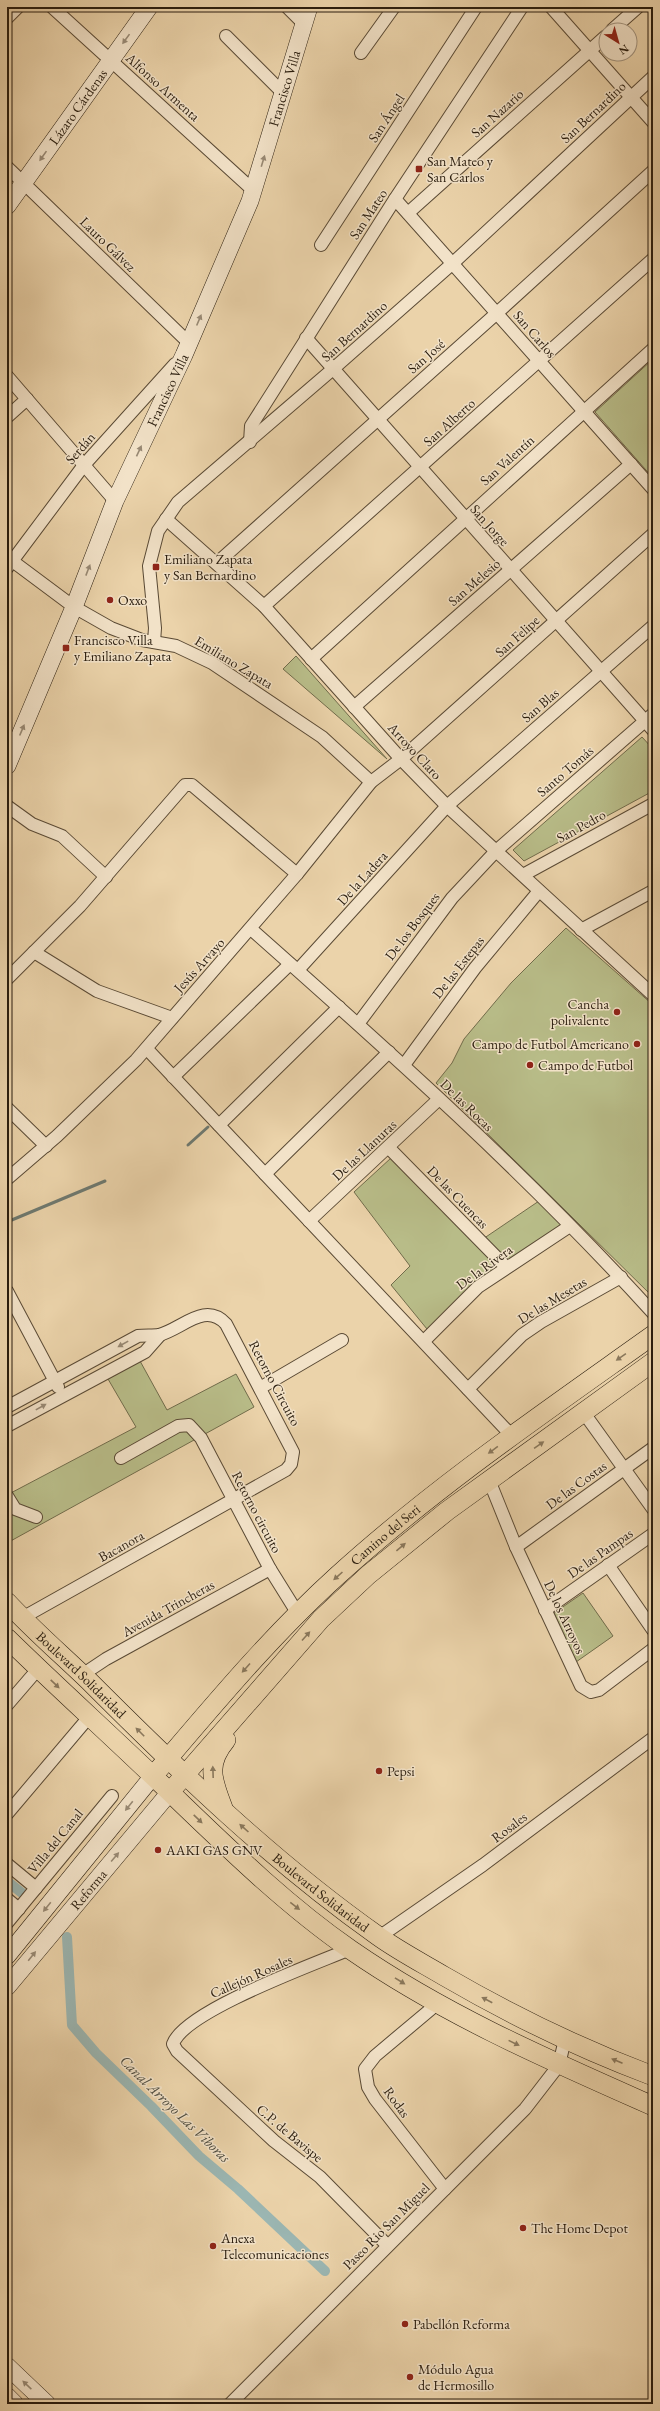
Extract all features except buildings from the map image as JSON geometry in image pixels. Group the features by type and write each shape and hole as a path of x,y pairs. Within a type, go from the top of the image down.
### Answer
{"main road":[{"name":"Lázaro Cárdenas","path":"7,206 149,7"},
{"name":"Francisco Villa","path":"7,766 74,607 115,501 186,349 254,191 309,7"},
{"name":"Camino del Seri","path":"153,1776 226,1690 298,1614 336,1577 431,1495 653,1335"},
{"name":"Camino del Seri","path":"170,1792 321,1618 368,1575 422,1530 653,1362"},
{"name":"Boulevard Solidaridad","path":"7,1602 168,1760 322,1894 379,1937 465,1988 565,2039 653,2076"},
{"name":"Boulevard Solidaridad","path":"7,1638 38,1669 266,1882 350,1949 438,2004 559,2065 653,2106"},
{"path":"224,1809 212,1772 214,1758 261,1698 280,1664"},
{"name":"Reforma","path":"7,1956 153,1776"},
{"name":"Reforma","path":"7,1986 170,1792"},
{"path":"7,2366 47,2404"},
{"path":"7,2396 15,2404"}],"street":[{"path":"7,18 18,7"},
{"name":"Alfonso Armenta","path":"52,7 254,191"},
{"path":"287,7 304,24"},
{"path":"361,53 394,7"},
{"name":"San Ángel","path":"321,245 476,7"},
{"name":"San Mateo","path":"250,442 251,426 306,338 395,198 522,7"},
{"path":"551,7 653,122"},
{"path":"621,22 638,7"},
{"path":"226,36 283,92"},
{"name":"San Nazario","path":"408,213 598,43"},
{"name":"San Bernardino","path":"154,642 155,628 149,566 158,532 178,502 333,370 452,263 653,77"},
{"name":"Lauro Gálvez","path":"7,167 186,349"},
{"name":"San José","path":"217,563 376,419 498,313 653,171"},
{"name":"San Carlos","path":"395,198 653,489"},
{"name":"San Alberto","path":"264,606 653,259"},
{"name":"San Jorge","path":"306,338 555,621 601,672 650,722"},
{"name":"Serdán","path":"9,562 84,465 186,349"},
{"name":"San Valentín","path":"311,659 653,349"},
{"path":"7,376 115,501"},
{"path":"7,416 27,398"},
{"name":"San Melesio","path":"354,707 631,464"},
{"name":"Arroyo Claro","path":"166,519 264,606 401,759 448,806 581,930 648,983 653,995"},
{"name":"San Felipe","path":"401,759 653,534"},
{"name":"Emiliano Zapata","path":"9,562 74,607 126,635 192,652 230,675 322,737 371,782"},
{"name":"San Blas","path":"448,806 653,626"},
{"name":"Santo Tomás","path":"496,851 650,722"},
{"name":"Jesús Arvayo","path":"7,1179 46,1146 147,1049 172,1018 251,929 371,782 401,759"},
{"path":"7,979 106,877 181,788 188,784 192,785 297,874"},
{"name":"San Pedro","path":"523,875 653,804"},
{"path":"7,806 32,824 62,836 106,877"},
{"name":"De la Ladera","path":"173,1077 294,967 448,806"},
{"name":"De los Bosques","path":"358,1024 452,898 496,851"},
{"name":"De las Estepas","path":"404,1065 474,968 539,891"},
{"path":"581,930 653,891"},
{"name":"De las Rocas","path":"251,929 404,1065 570,1226 621,1277 653,1313"},
{"path":"34,952 97,991 172,1018"},
{"path":"219,1125 339,1006"},
{"path":"147,1049 512,1436"},
{"path":"265,1174 389,1052"},
{"name":"De las Llanuras","path":"309,1221 389,1148 439,1099"},
{"path":"7,1108 46,1146"},
{"name":"De las Cuencas","path":"389,1148 506,1267"},
{"name":"De la Rivera","path":"424,1341 459,1303 506,1267 570,1226"},
{"name":"De las Mesetas","path":"468,1389 522,1335 541,1322 621,1277"},
{"path":"7,1291 62,1396"},
{"name":"Retorno Circuito","path":"160,1335 203,1314 211,1314 220,1317 226,1324 291,1445 293,1456 291,1464 286,1470 235,1500"},
{"path":"7,1407 138,1336 160,1335"},
{"path":"7,1426 145,1352 160,1335"},
{"path":"260,1388 342,1340"},
{"path":"584,1413 653,1509"},
{"name":"Retorno circuito","path":"121,1458 178,1426 189,1425 201,1438 270,1569 298,1614"},
{"name":"De las Costas","path":"516,1547 653,1448"},
{"name":"De los Arroyos","path":"489,1480 516,1547 581,1686 586,1691 599,1690 653,1649"},
{"path":"7,1496 15,1509 36,1517"},
{"name":"Bacanora","path":"22,1618 235,1500"},
{"name":"De las Pampas","path":"545,1610 653,1534"},
{"path":"608,1565 653,1630"},
{"name":"Avenida Trincheras","path":"82,1675 112,1656 270,1569"},
{"path":"7,1705 38,1669"},
{"path":"7,1814 89,1717"},
{"name":"Rosales","path":"379,1937 483,1865 653,1738"},
{"name":"Villa del Canal","path":"7,1923 112,1796"},
{"path":"7,1864 36,1888"},
{"path":"7,1899 20,1909"},
{"name":"Callejón Rosales","path":"173,2044 177,2038 199,2018 224,2003 350,1949"},
{"name":"Rodas","path":"438,2004 375,2056 365,2069 368,2087 375,2100 445,2189"},
{"path":"559,2065 565,2039"},
{"name":"C.P. de Bavispe","path":"173,2044 177,2051 211,2085 274,2141 320,2177 387,2245"},
{"name":"Paseo Rio San Miguel","path":"230,2404 387,2245 525,2109 559,2065"}],"green space":[{"path":"653,359 653,478 595,412"},
{"path":"296,656 387,759 283,669"},
{"path":"642,737 653,749 653,791 524,861 513,850"},
{"path":"566,928 653,1005 653,1297 436,1083 452,1063 464,1039 511,983"},
{"path":"391,1158 477,1243 539,1201 565,1225 469,1287 427,1329 391,1285 410,1266 354,1192"},
{"path":"140,1361 167,1410 236,1374 254,1407 7,1543 7,1495 136,1427 108,1379"},
{"path":"583,1593 613,1636 576,1662 554,1613"}],"waterway":[{"path":"188,1145 208,1127"},
{"path":"7,1222 105,1181"},
{"name":"Canal Arroyo Las Viboras","path":"7,1881 22,1893"},
{"name":"Canal Arroyo Las Viboras","path":"67,1937 72,2025 96,2053 151,2106 199,2156 238,2189 325,2271"}],"place":[{"name":"San Mateo y San Carlos","path":"419,169"},
{"name":"Emiliano Zapata y San Bernardino","path":"156,567"},
{"name":"Oxxo","path":"110,600"},
{"name":"Francisco Villa y Emiliano Zapata","path":"66,648"},
{"name":"Cancha polivalente","path":"617,1012"},
{"name":"Campo de Futbol Americano","path":"637,1044"},
{"name":"Campo de Futbol","path":"530,1065"},
{"name":"Pepsi","path":"379,1771"},
{"name":"AAKI GAS GNV","path":"158,1850"},
{"name":"The Home Depot","path":"523,2228"},
{"name":"Anexa Telecomunicaciones","path":"213,2246"},
{"name":"Pabellón Reforma","path":"405,2324"},
{"name":"Módulo Agua de Hermosillo","path":"410,2377"}]}
